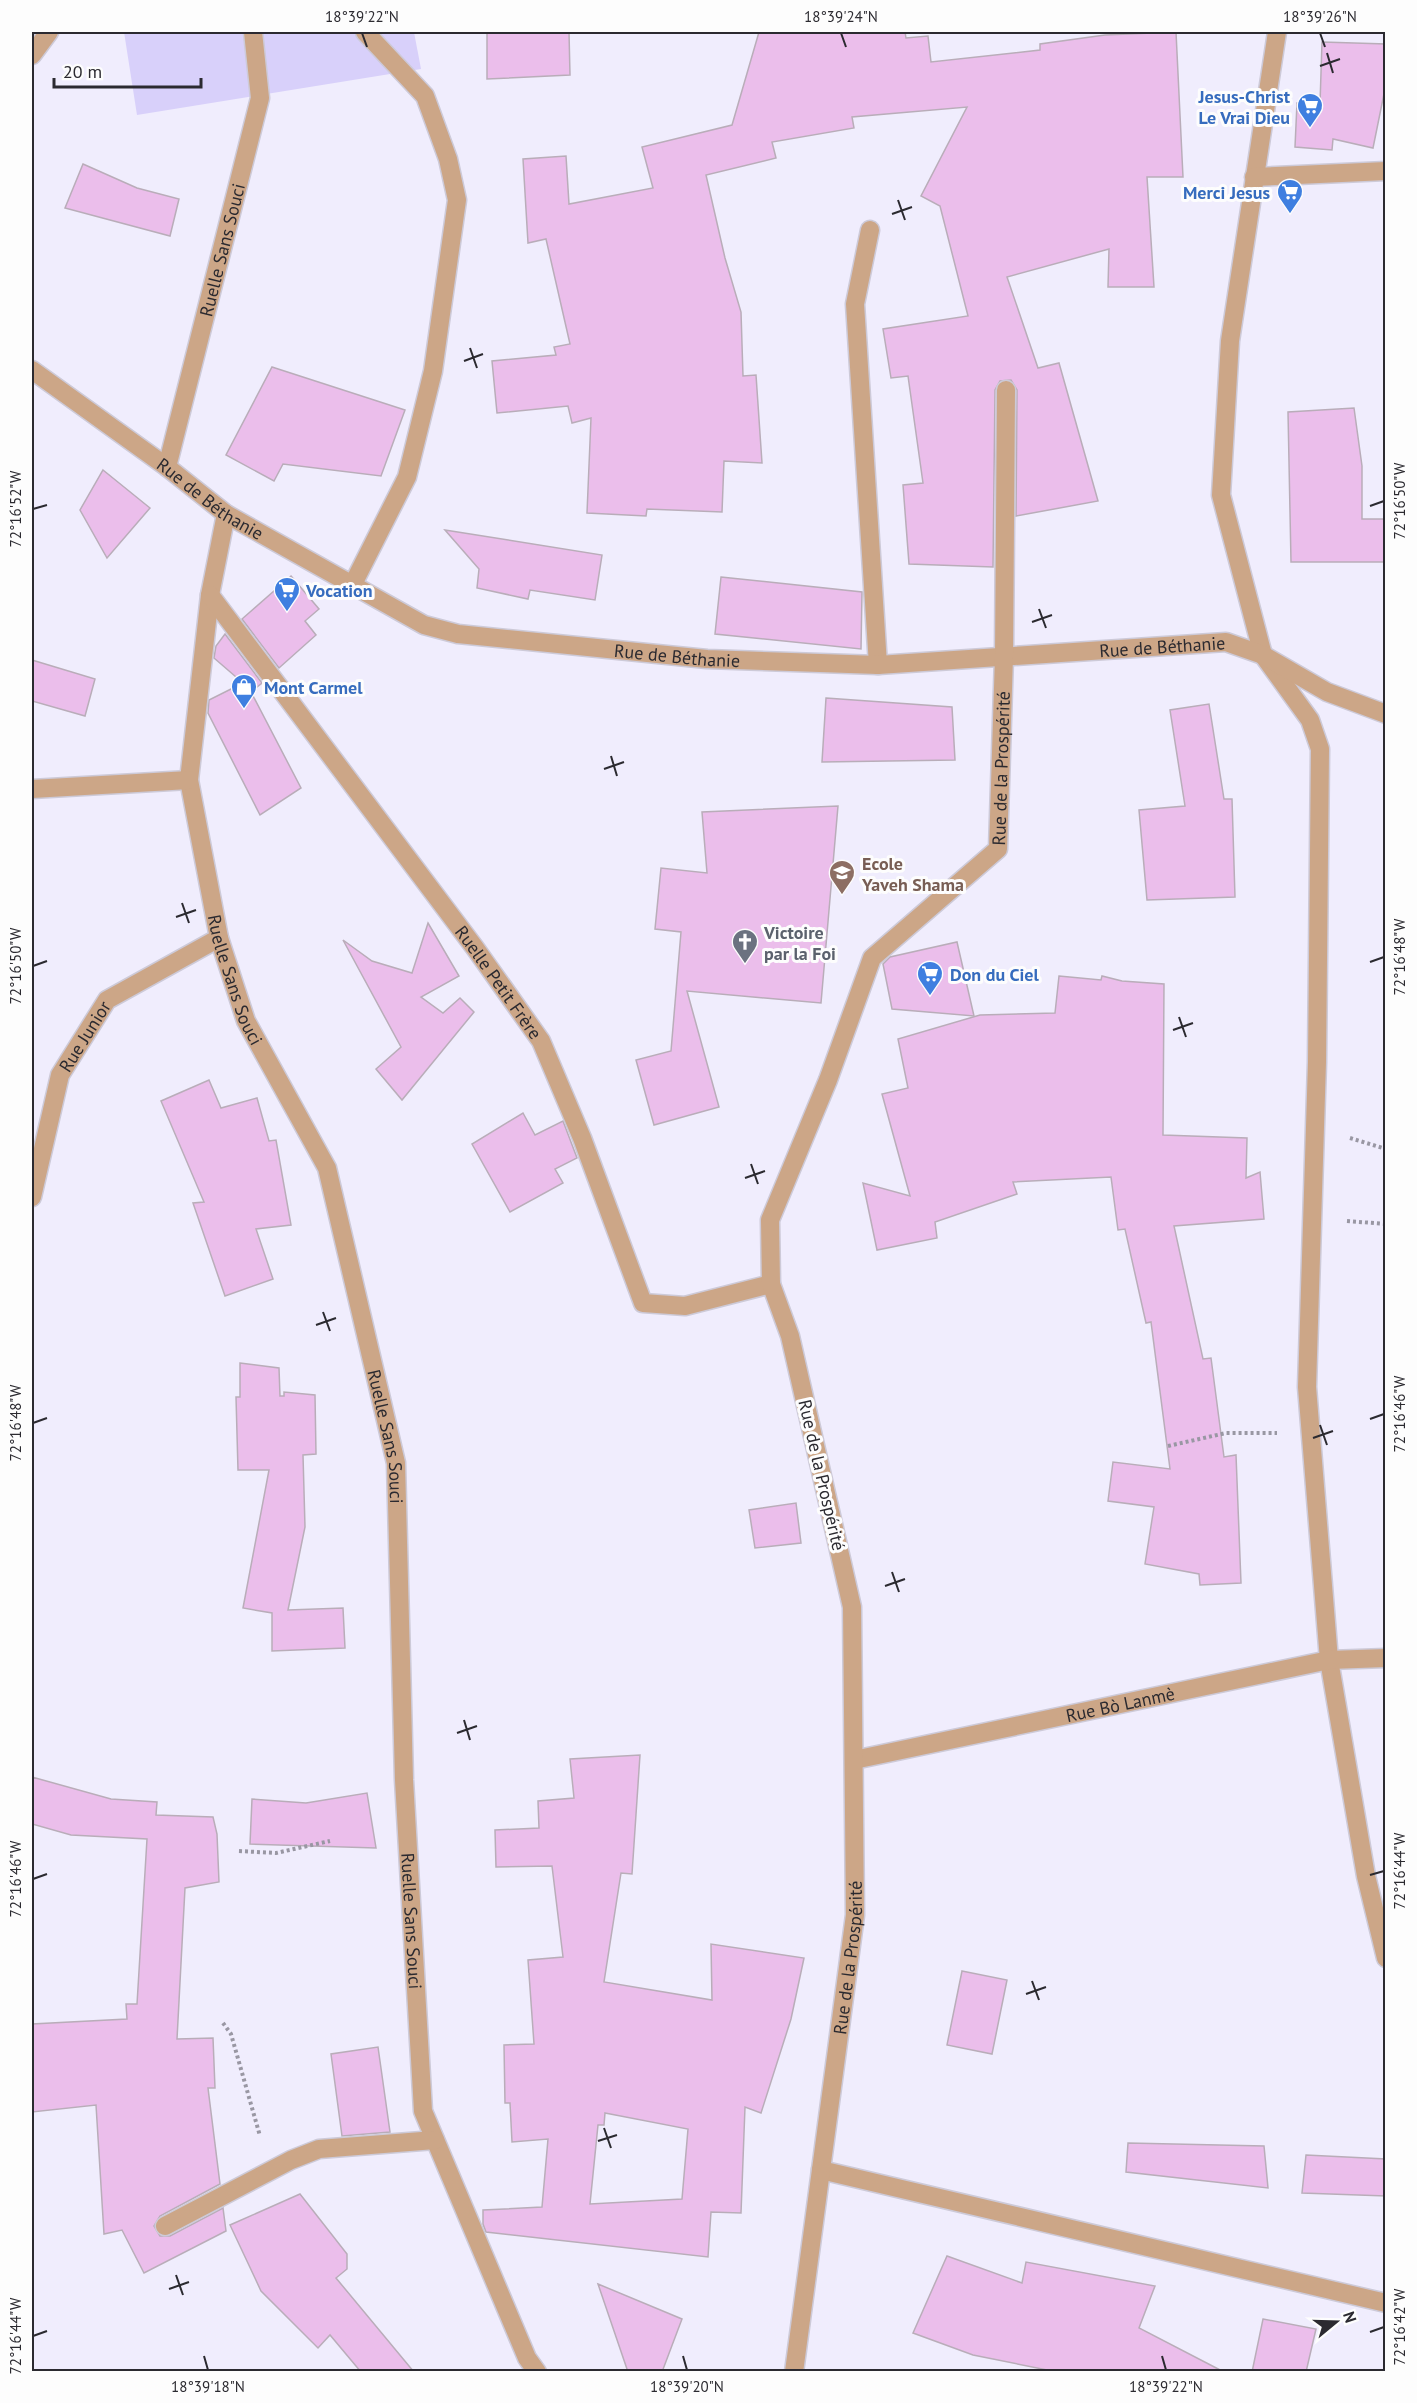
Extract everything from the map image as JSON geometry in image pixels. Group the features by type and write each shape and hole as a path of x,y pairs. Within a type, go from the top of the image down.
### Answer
{"street":[{"path":"32,56 49,32"},
{"name":"Ruelle Sans Souci","path":"167,467 260,98 253,32"},
{"path":"353,584 407,477 433,371 457,200 448,159 425,96 365,32"},
{"path":"1277,32 1230,341 1221,495 1263,656 1310,720 1320,749 1317,1062 1308,1365 1310,1434 1329,1660 1366,1876 1386,1958"},
{"path":"1254,177 1386,171"},
{"path":"870,230 855,304 878,665"},
{"name":"Rue de Béthanie","path":"32,370 167,467 226,514 424,626 458,634 707,659 878,665 1226,642 1263,656 1327,692 1386,714"},
{"name":"Rue de la Prospérité","path":"794,2372 855,1915 852,1607 790,1336 771,1284 771,1220 828,1080 872,958 998,849 1004,656 1006,390"},
{"name":"Ruelle Sans Souci","path":"226,514 210,595 189,780 219,938 246,1021 327,1168 396,1463 404,1780 423,2111 527,2358 537,2372"},
{"name":"Ruelle Petit Frère","path":"210,595 475,948 541,1041 582,1138 643,1303 685,1306 771,1284"},
{"path":"32,789 189,780"},
{"name":"Rue Junior","path":"32,1197 60,1076 107,1000 219,938"},
{"name":"Rue Bò Lanmè","path":"854,1760 1329,1660 1386,1658"},
{"path":"165,2226 291,2160 319,2149 435,2140"},
{"path":"820,2170 1386,2303"}],"path":[{"path":"1168,1446 1226,1433 1310,1434"},
{"path":"239,1851 276,1853 330,1841"},
{"path":"223,2023 231,2034 270,2172"}],"shaded area":[{"path":"124,32 414,32 421,69 137,115"}],"building":[{"path":"487,32 569,32 570,75 487,79"},
{"path":"759,32 905,32 906,38 928,36 931,62 1040,50 1040,44 1105,35 1176,32 1183,177 1147,177 1154,287 1108,287 1109,249 1007,277 1038,368 1059,363 1098,501 1016,516 1017,390 1011,380 1000,381 995,390 993,567 909,564 903,485 923,483 908,376 891,378 883,329 968,316 940,206 921,196 967,107 852,117 854,128 772,142 776,158 706,175 725,258 741,312 743,376 756,375 762,463 724,461 722,512 647,509 646,516 587,513 591,418 572,423 568,406 497,413 492,361 556,355 554,347 570,344 546,239 528,243 523,159 566,156 569,204 653,188 642,147 732,125"},
{"path":"1322,42 1386,44 1386,84 1373,148 1333,139 1332,150 1295,147 1297,103 1320,104"},
{"path":"83,164 137,188 179,199 170,236 65,208"},
{"path":"272,367 405,410 381,476 283,464 274,481 226,455"},
{"path":"1354,408 1362,466 1362,519 1386,519 1386,562 1291,562 1288,412"},
{"path":"103,470 150,508 107,558 80,510"},
{"path":"445,530 602,555 595,600 530,590 528,599 477,588 479,569"},
{"path":"291,576 319,609 305,621 316,635 279,668 242,619"},
{"path":"721,577 862,592 861,649 715,634"},
{"path":"225,634 262,683 252,691 250,690 301,788 260,815 208,713 209,700 243,683 214,658 216,646"},
{"path":"32,660 95,679 85,716 32,701"},
{"path":"826,698 952,707 955,760 822,762"},
{"path":"1209,704 1224,799 1232,799 1235,897 1147,900 1139,810 1185,806 1170,710"},
{"path":"838,806 821,1003 687,991 719,1107 654,1125 636,1060 671,1051 681,932 655,929 661,868 707,873 702,812"},
{"path":"428,923 459,976 421,997 443,1013 460,998 474,1012 402,1100 376,1069 401,1047 343,940 372,961 412,973"},
{"path":"957,942 974,1016 892,1009 883,964 890,957"},
{"path":"1059,976 1101,980 1102,976 1122,981 1164,984 1163,1135 1247,1138 1246,1178 1260,1172 1264,1219 1174,1226 1203,1359 1211,1358 1224,1457 1236,1455 1241,1583 1200,1585 1199,1574 1145,1564 1154,1507 1108,1501 1113,1462 1170,1469 1151,1322 1146,1323 1125,1229 1118,1230 1111,1177 1013,1182 1017,1194 935,1222 937,1238 877,1250 863,1183 910,1196 882,1094 908,1088 898,1039 980,1015 1055,1013"},
{"path":"209,1080 221,1108 257,1098 269,1141 276,1140 291,1225 256,1229 273,1279 225,1296 193,1203 204,1202 161,1101"},
{"path":"523,1113 535,1135 563,1121 577,1158 555,1169 563,1183 510,1212 472,1144"},
{"path":"240,1363 279,1368 280,1396 284,1396 284,1392 315,1395 316,1454 303,1455 305,1527 288,1610 343,1608 345,1648 272,1651 272,1613 243,1608 269,1470 238,1470 236,1397 240,1397"},
{"path":"796,1503 801,1543 755,1548 749,1510"},
{"path":"640,1755 632,1874 621,1873 604,1982 712,2000 711,1944 804,1958 791,2019 761,2113 745,2107 741,2213 711,2212 708,2257 486,2232 483,2224 483,2210 542,2207 548,2139 512,2142 510,2103 505,2103 504,2045 534,2044 528,1960 563,1957 552,1866 496,1867 495,1830 539,1828 538,1801 574,1798 570,1759","holes":["605,2113 688,2129 682,2199 590,2204 598,2125 604,2125"]},
{"path":"32,1777 111,1799 157,1802 156,1815 213,1817 217,1834 219,1882 185,1888 177,2039 213,2038 215,2088 208,2088 220,2184 160,2216 154,2226 160,2236 170,2236 223,2208 226,2231 144,2273 122,2230 104,2234 96,2105 32,2112 32,2024 127,2019 126,2004 137,2004 147,1839 71,1835 32,1824"},
{"path":"367,1793 376,1848 250,1844 252,1799 306,1803"},
{"path":"962,1971 1007,1980 992,2054 947,2045"},
{"path":"378,2047 390,2132 342,2136 331,2054"},
{"path":"1128,2143 1264,2146 1268,2188 1126,2172"},
{"path":"1306,2155 1386,2159 1386,2196 1302,2193"},
{"path":"300,2194 347,2254 347,2269 336,2278 414,2372 361,2372 330,2335 318,2348 261,2291 230,2225"},
{"path":"947,2256 1022,2283 1026,2262 1155,2286 1139,2328 1224,2372 1057,2372 973,2355 913,2333"},
{"path":"598,2284 682,2319 662,2372 628,2372"},
{"path":"1263,2319 1316,2329 1306,2372 1252,2372"}],"place":[{"name":"Jesus-Christ Le Vrai Dieu","path":"1310,129"},
{"name":"Merci Jesus","path":"1290,215"},
{"name":"Vocation","path":"287,613"},
{"name":"Mont Carmel","path":"244,710"},
{"name":"Ecole Yaveh Shama","path":"842,896"},
{"name":"Victoire par la Foi","path":"745,965"},
{"name":"Don du Ciel","path":"930,997"}]}
